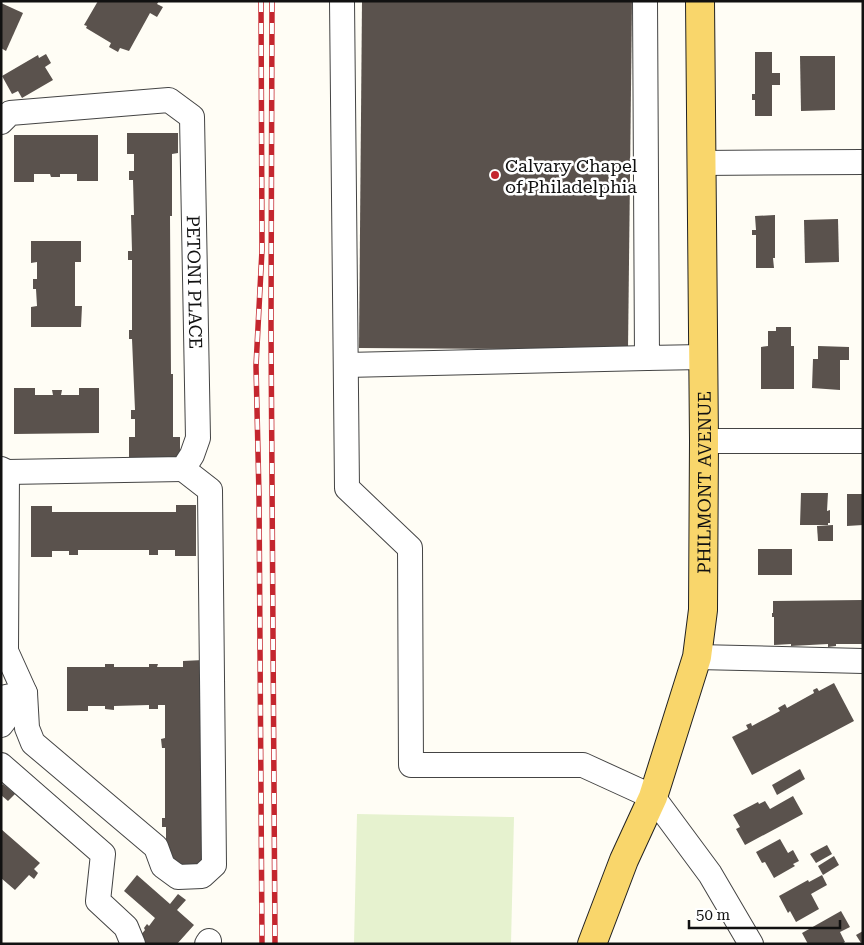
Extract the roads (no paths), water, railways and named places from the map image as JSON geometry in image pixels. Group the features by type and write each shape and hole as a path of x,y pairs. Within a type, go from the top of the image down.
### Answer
{"main road":[{"name":"PHILMONT AVENUE","path":"592,944 624,860 653,797 697,657 703,610 704,441 700,1"}],"street":[{"path":"342,1 347,488 410,548 411,765 583,765 653,797 710,874 751,944"},
{"path":"645,1 647,358"},
{"name":"PETONI PLACE","path":"1,122 10,113 169,100 192,117 198,438 192,455 182,469"},
{"path":"700,163 863,162"},
{"path":"346,365 702,357"},
{"path":"704,441 863,440"},
{"path":"182,469 210,490 214,865 202,876 178,877 163,866 156,847 32,743 27,728 25,693 6,651 4,470 182,469"},
{"path":"697,657 863,661"},
{"path":"1,698 25,693"},
{"path":"1,724 25,693"},
{"path":"1,765 103,854 98,901 126,927 133,944"}],"railway":[{"path":"261,1 262,250 256,366 259,496 262,944"},
{"path":"272,1 271,326 275,944"}],"place":[{"name":"Calvary Chapel of Philadelphia","path":"495,175"}]}
